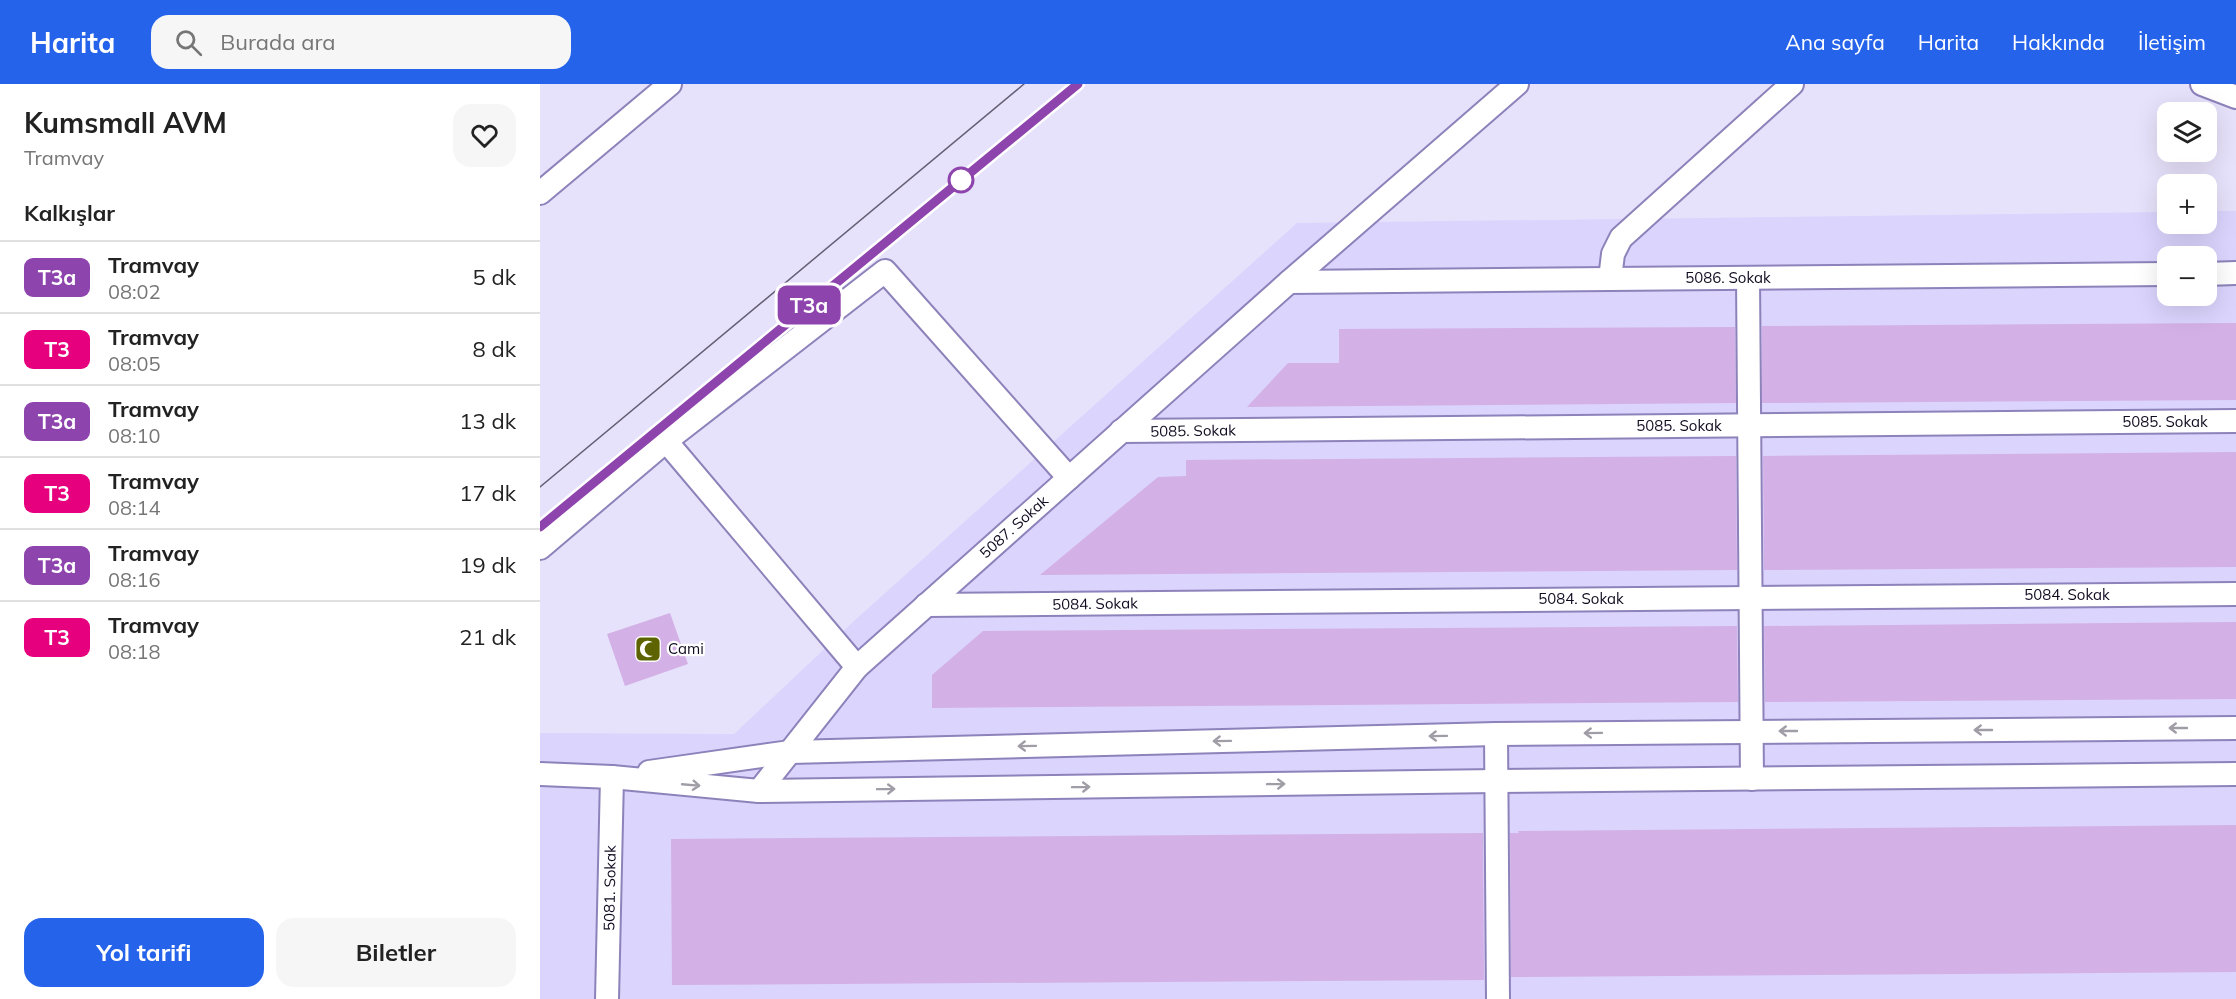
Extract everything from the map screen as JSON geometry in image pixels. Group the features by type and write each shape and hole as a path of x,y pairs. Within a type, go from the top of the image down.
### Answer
{"street":[{"path":"540,193 670,84"},
{"name":"5087. Sokak","path":"759,791 857,666 1289,282 1517,84"},
{"path":"1610,279 1613,254 1621,238 1792,84"},
{"path":"2202,84 2236,97"},
{"path":"540,548 666,441 885,271 1069,478"},
{"path":"2217,274 2236,273"},
{"name":"5086. Sokak","path":"1289,282 2157,274"},
{"path":"1748,278 1752,779"},
{"name":"5085. Sokak","path":"1121,431 2236,422"},
{"path":"666,441 857,666"},
{"name":"5084. Sokak","path":"926,605 2236,594"},
{"path":"612,777 790,752 1496,734 2236,728"},
{"path":"1496,734 1498,999"},
{"path":"540,774 612,777 759,791 2236,774"},
{"name":"5081. Sokak","path":"607,999 612,777"}],"shaded area":[{"path":"2217,211 2236,211 2236,999 540,999 540,733 734,734 854,621 1297,223 2157,212 2157,234 2217,234"}],"building":[{"path":"2236,323 2236,400 1762,403 1762,326"},
{"path":"1735,327 1736,403 1247,407 1288,363 1339,363 1339,329"},
{"path":"2236,452 2236,567 1764,570 1763,456"},
{"path":"1736,456 1737,570 1040,575 1158,477 1186,476 1186,460"},
{"name":"Cami","path":"670,613 688,664 625,686 607,634"},
{"path":"2236,622 2236,699 1765,702 1764,626"},
{"path":"1737,626 1738,702 932,708 932,675 983,631"},
{"path":"2236,825 2236,972 1511,977 1510,833 1519,833 1518,831"},
{"path":"1483,833 1484,980 672,985 671,839"}],"tram line":[{"path":"540,487 1024,84"},
{"path":"540,527 1078,84"},
{"name":"T3a","path":"540,527 1078,84"}],"place":[{"name":"Cami","path":"648,649"}]}
